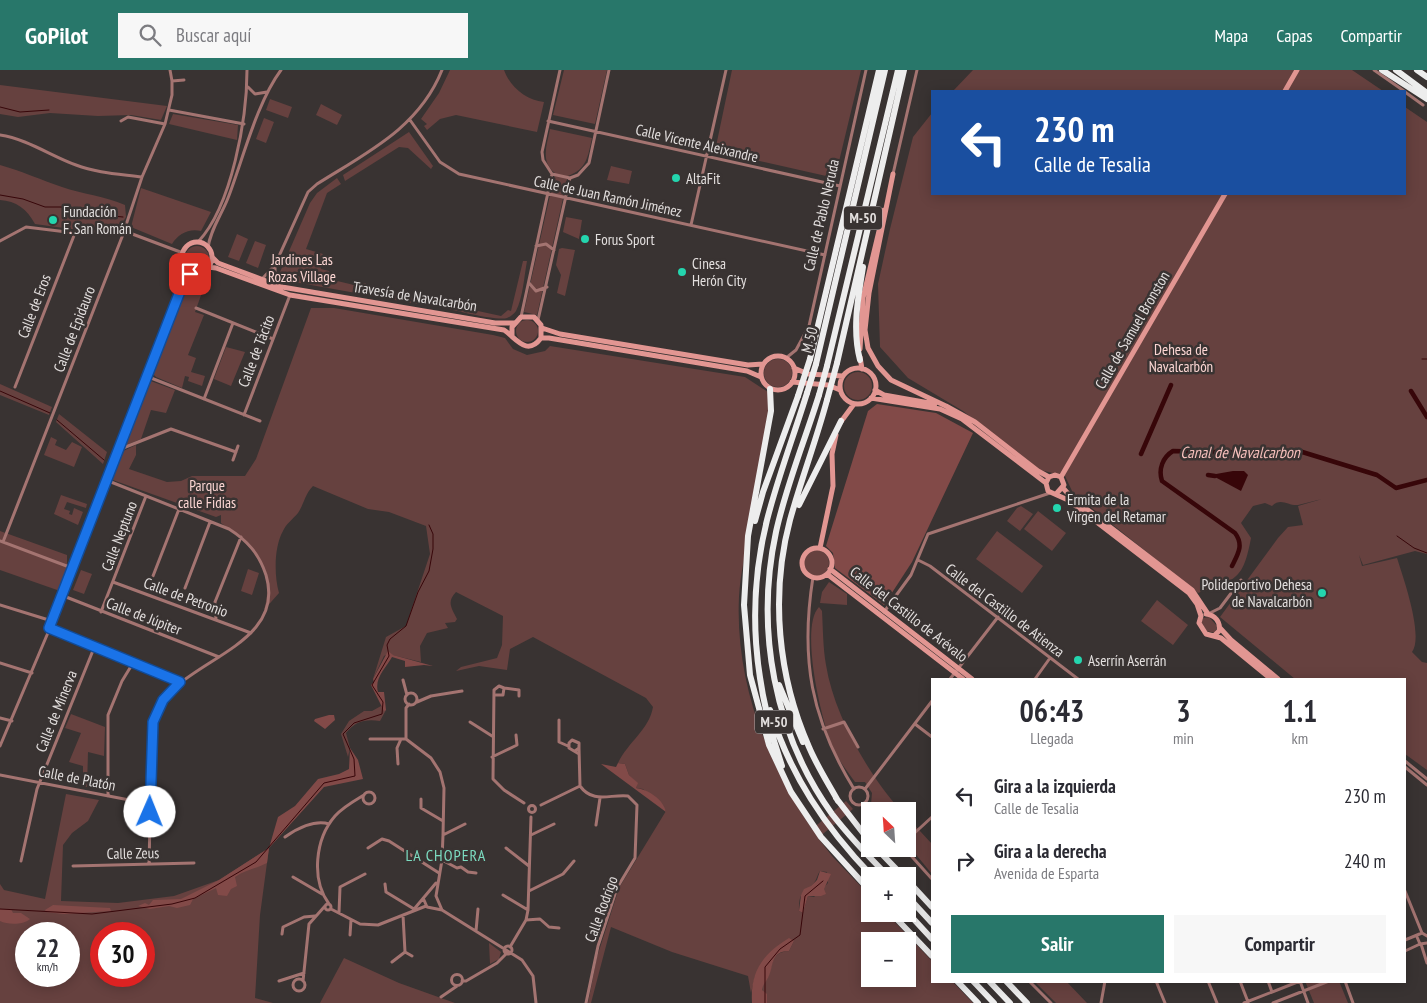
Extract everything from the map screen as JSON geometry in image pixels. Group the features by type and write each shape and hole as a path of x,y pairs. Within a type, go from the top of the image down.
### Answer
{"highway":[{"path":"746,574 750,546 763,492 810,359 879,70"},
{"name":"M 50","path":"756,615 760,554 767,519 816,364 885,70"},
{"name":"M-50","path":"880,867 831,812 814,784 793,741 775,684 769,640 768,580 776,532 827,366 898,70"},
{"path":"839,803 809,747 784,672 780,640 781,569 790,520 837,363 904,70"},
{"path":"1382,70 1425,102"},
{"path":"1396,70 1427,93"},
{"path":"1418,70 1427,77"},
{"path":"860,360 856,346 856,312 878,187"},
{"path":"770,389 772,410 748,536 746,574 745,638 757,706 779,769 800,806 821,837 861,881"},
{"path":"781,569 802,497 840,421"},
{"path":"756,615 754,638 756,656 770,726 783,768 800,806"},
{"name":"M-50","path":"756,615 762,674 775,725 791,766 822,819 864,867"},
{"path":"769,640 784,701 816,768 847,815 861,831"},
{"path":"916,890 931,906"},
{"path":"916,906 931,922"},
{"path":"900,922 931,955"},
{"path":"916,922 931,938"},
{"path":"959,983 978,1003"},
{"path":"975,983 994,1003"},
{"path":"991,983 1010,1003"},
{"path":"1004,983 1021,1003"},
{"path":"1008,983 1027,1003"}],"street":[{"name":"Calle de Epidauro","path":"2,541 124,230 142,177 165,124 169,110 172,80 170,70"},
{"path":"194,272 184,265 183,252 188,245 198,242 203,237 218,208 240,144 248,86 247,70"},
{"path":"0,746 32,672 184,281 194,272 202,271 208,267 212,257 208,248 209,239 223,211 267,92 281,70"},
{"path":"262,280 275,265 308,192 316,184 389,139 410,120 428,97 442,70"},
{"path":"521,317 552,174 542,156 560,70"},
{"path":"552,174 570,178 578,175 589,163 610,70"},
{"path":"691,225 726,70"},
{"name":"Calle de Pablo Neruda","path":"786,358 796,350 809,326 866,70"},
{"path":"792,382 828,385 840,390 846,400 854,404 864,403 871,398 875,390 874,379 862,369 860,360 863,298 917,70"},
{"path":"1286,90 1297,70"},
{"path":"1374,70 1401,90"},
{"path":"172,80 184,80"},
{"path":"248,86 255,94 267,92"},
{"path":"1406,93 1425,102"},
{"path":"169,110 244,124"},
{"path":"121,121 128,117 165,124"},
{"name":"Calle de Juan Ramón Jiménez","path":"410,120 432,152 449,168 459,174 824,255"},
{"name":"Calle Vicente Aleixandre","path":"548,121 840,186"},
{"path":"0,135 20,140 77,166 94,171 142,177"},
{"path":"240,144 247,147"},
{"path":"893,174 869,294 865,330 868,348 878,366 891,380 975,422 1038,471 1049,477 1055,475 1061,478 1064,482 1063,488 1057,493"},
{"path":"538,320 570,178"},
{"name":"Calle de Samuel Bronston","path":"1061,478 1224,195"},
{"path":"0,241 26,227 75,234 124,230 183,252"},
{"name":"Calle de Eros","path":"15,387 75,234"},
{"path":"198,242 208,248"},
{"path":"536,246 546,244 554,251"},
{"name":"Travesía de Navalcarbón","path":"212,257 218,263 282,287 495,323 514,322"},
{"path":"275,265 275,275 282,287"},
{"name":"Travesía de Navalcarbón","path":"208,267 216,268 290,294 499,330 512,336 517,343 526,346 534,344 540,338 548,338 747,371 760,377"},
{"path":"528,282 531,288 536,291 542,290 547,286"},
{"name":"Calle de Tácito","path":"244,415 290,294"},
{"path":"196,308 273,339"},
{"path":"512,336 514,322 521,317 530,316 538,320 542,328 540,338"},
{"path":"204,399 233,323"},
{"path":"542,328 560,334 748,365 763,364"},
{"path":"794,368 792,382 782,390 770,389 760,377 763,364 771,357 786,358 794,368 808,374 843,376"},
{"path":"840,390 843,376 850,370 862,369"},
{"path":"146,376 260,421"},
{"path":"875,390 884,395 948,407"},
{"path":"871,398 940,409 962,419 1048,488 1189,593 1197,604 1201,616 1199,619 1201,628 1206,634 1228,643 1270,678"},
{"path":"820,548 833,486 832,454 840,421 854,404"},
{"path":"118,450 171,429 236,452"},
{"path":"233,460 238,446"},
{"path":"883,614 911,575 928,534 1039,496 1048,488 1049,477"},
{"path":"106,480 210,522 241,537 254,550 262,564 267,581 268,598 262,616 251,634 180,682 163,700 153,722 150,864"},
{"path":"1063,488 1071,497 1192,590 1208,614 1218,621"},
{"name":"Calle Neptuno","path":"101,612 146,496"},
{"path":"153,576 179,509"},
{"path":"185,588 210,522"},
{"path":"216,620 215,602 241,537"},
{"path":"2,541 72,568"},
{"path":"820,548 830,556 828,572 813,577 805,573 802,560 810,549 820,548"},
{"name":"Calle del Castillo de Atienza","path":"918,560 930,566 1077,678"},
{"name":"Calle del Castillo de Arévalo","path":"828,572 956,670 970,678"},
{"path":"813,577 806,644 813,698 823,729 839,765 854,789"},
{"path":"1201,616 1220,608 1241,580"},
{"name":"Calle de Petronio","path":"113,582 251,634"},
{"name":"Calle de Júpiter","path":"62,595 219,657"},
{"path":"0,605 52,621"},
{"path":"1220,608 1218,621 1220,628 1231,640 1277,678"},
{"path":"951,678 998,617"},
{"path":"49,628 180,682"},
{"path":"1214,636 1220,628"},
{"name":"Calle de Minerva","path":"21,861 40,783 94,648"},
{"path":"1035,678 1050,658"},
{"path":"0,663 32,672"},
{"path":"108,796 108,715 122,681 133,664"},
{"name":"Calle del Castillo de Arévalo","path":"956,670 962,678"},
{"path":"402,680 407,695 406,701 409,704"},
{"path":"511,953 510,947 526,920 528,910 531,817 530,810 524,803 495,783 492,773 496,695 494,690 497,686 519,690 519,696"},
{"path":"496,695 503,695 504,688"},
{"path":"406,739 406,708 409,704 431,696 462,691"},
{"path":"407,695 415,694 417,702"},
{"path":"865,789 931,703"},
{"path":"0,718 12,722"},
{"path":"559,720 559,742 579,754"},
{"path":"470,722 493,736"},
{"path":"823,729 844,722 858,747"},
{"path":"915,724 931,736"},
{"path":"492,757 517,745 516,735"},
{"path":"364,795 348,805 329,824 320,844 318,879 328,907 360,924 378,925 414,909 424,900 436,883 442,860 444,788 440,772 430,758 406,739 370,739"},
{"path":"398,764 397,748 401,739"},
{"path":"568,746 570,741 578,742 580,786 584,791 600,798 596,825"},
{"path":"575,751 579,748"},
{"path":"1406,763 1427,779"},
{"path":"1406,767 1427,785"},
{"name":"Calle de Platón","path":"0,774 150,804"},
{"path":"531,817 541,805 580,786"},
{"path":"861,804 858,805 853,802 851,795 854,789 860,787 865,789 868,796 865,802"},
{"name":"Calle Rodrigo","path":"586,1003 598,946 617,888 635,858 637,805 628,796 600,798"},
{"path":"421,799 422,808 444,821"},
{"path":"524,803 541,805"},
{"path":"530,810 533,805"},
{"path":"533,805 535,810"},
{"path":"530,810 535,810"},
{"path":"916,832 931,818"},
{"path":"285,837 297,828 323,822 329,824"},
{"path":"443,835 465,824"},
{"path":"531,835 554,824"},
{"path":"368,848 382,839 389,841 440,872"},
{"path":"506,848 530,866"},
{"path":"913,858 931,878"},
{"path":"442,860 457,868 461,867 468,872 476,873"},
{"path":"528,892 563,874 574,861"},
{"name":"Calle Zeus","path":"73,866 194,863"},
{"path":"337,912 340,886 365,874"},
{"path":"293,877 323,896"},
{"path":"436,883 437,902 442,910"},
{"path":"385,884 386,892 414,909 426,906 442,910 522,960 533,976 536,1003"},
{"path":"429,894 436,896"},
{"path":"1406,894 1423,935"},
{"path":"504,895 528,910"},
{"path":"424,900 426,906"},
{"path":"434,907 437,902"},
{"path":"282,934 283,927 304,917 316,915 328,907"},
{"path":"476,931 478,908"},
{"path":"303,981 307,930 316,915"},
{"path":"403,915 404,952"},
{"path":"526,920 540,919 549,926 559,928"},
{"path":"350,935 352,920"},
{"path":"1406,940 1423,935"},
{"path":"1423,935 1417,941 1421,944 1427,963"},
{"path":"1406,951 1427,943"},
{"path":"504,948 510,947"},
{"path":"504,948 506,954"},
{"path":"404,952 412,956"},
{"path":"392,962 404,952"},
{"path":"441,997 458,986 462,981 466,981 497,964 506,954 511,953"},
{"path":"279,981 304,973"},
{"path":"458,986 452,984 452,977 459,975 462,981"},
{"path":"1031,983 1051,1003"},
{"path":"1101,1003 1105,983"},
{"path":"1157,983 1164,1003"},
{"path":"1209,983 1217,1003"},
{"path":"1241,983 1246,1002 1295,983"},
{"path":"1269,983 1272,992"},
{"path":"1301,983 1308,1003"},
{"path":"1273,1003 1324,983"},
{"path":"1346,983 1353,1003"}],"green space":[{"path":"450,70 504,70 510,82 520,92 531,99 544,102 537,132 456,115 440,119 427,130 424,126 427,124 421,119 439,93"},
{"path":"564,70 607,70 595,124 553,115"},
{"path":"732,70 861,70 835,178 715,151"},
{"path":"973,70 1352,70 1382,90 954,90"},
{"path":"0,85 167,106 161,120 131,115 98,116 50,113 18,117 0,114"},
{"path":"270,99 292,107 288,118 266,110"},
{"path":"321,104 342,115 337,125 316,115"},
{"name":"Dehesa de Navalcarbón","path":"1406,108 1427,122 1427,554 1415,551 1363,565 1359,555 1362,566 1397,558 1404,578 1416,633 1412,652 1422,662 1427,663 1427,770 1406,755 1406,678 1294,678 1220,617 1278,538 1288,527 1303,525 1298,506 1322,499 1298,505 1278,502 1272,506 1265,503 1253,506 1241,523 1251,538 1241,570 1230,581 1198,593 1073,493 1065,476 1040,470 963,411 908,378 880,347 878,284 913,137 931,114 931,195 1406,195"},
{"path":"173,114 238,125 237,140 169,124"},
{"path":"264,118 274,122 266,143 256,139"},
{"path":"550,129 592,138 588,156 583,166 568,176 537,315 524,312 555,173 547,163 546,158 546,147"},
{"path":"409,132 433,166 431,169 408,148 399,147 345,181 343,175"},
{"path":"0,165 77,192 110,199 125,205 126,217 121,225 71,229 35,224 21,207 11,202 0,200"},
{"path":"611,166 632,171 629,184 607,180"},
{"name":"Jardines Las Rozas Village","path":"337,178 341,184 327,193 306,249 323,254 319,261 321,269 329,271 333,280 354,285 366,283 365,286 432,300 431,304 423,305 283,280 280,272 310,203 317,193"},
{"path":"141,188 211,212 201,231 192,230 184,233 177,237 172,244 131,227"},
{"path":"566,217 582,220 579,239 563,232"},
{"path":"237,234 248,239 239,261 228,257"},
{"path":"255,241 266,245 258,268 246,263"},
{"path":"197,246 202,247 208,253 208,263 202,269 197,270 192,269 186,263 185,258 186,253 192,247"},
{"path":"559,249 575,250 565,296 557,293 561,275 556,265"},
{"path":"523,261 527,261 520,300 516,311 508,318 502,319 467,313 445,308 441,303 501,316 508,310 511,311"},
{"path":"187,282 203,283 204,287 195,312 204,315 188,355 196,358 191,372 205,376 202,386 188,381 189,377 185,376 182,388 156,377 152,373"},
{"name":"Parque calle Fidias","path":"311,308 334,308 493,335 505,338 513,349 527,355 545,351 550,346 745,377 771,394 739,597 742,659 757,719 781,776 795,803 812,829 846,801 853,809 818,838 861,887 861,922 895,922 904,932 861,932 861,987 916,987 916,944 931,960 931,983 954,983 973,1003 767,1003 762,987 772,964 779,954 789,951 794,941 770,953 755,976 751,993 748,976 672,952 611,927 591,1003 588,1003 597,957 619,888 666,811 643,789 636,788 637,783 629,775 625,764 618,763 643,729 653,707 646,698 533,637 510,649 507,670 479,666 456,671 461,667 497,658 502,645 503,616 456,592 451,602 457,619 455,622 445,623 448,628 427,633 420,646 421,662 388,654 384,656 373,679 386,637 406,626 430,554 426,526 389,512 368,509 313,486 298,513 286,526 280,538 276,561 276,578 279,593 264,610 267,583 264,571 251,549 221,523 221,515 216,517 110,479 121,452 136,445 136,455 129,469 167,482 181,481 192,476 245,476 256,459","holes":["820,871 827,872 828,883 814,897 808,896 803,913 799,911 801,895 814,883"]},
{"path":"527,320 535,323 538,331 535,339 527,342 519,339 516,331 519,323"},
{"path":"226,347 245,352 231,386 214,379"},
{"path":"778,359 788,363 792,373 788,383 778,387 768,383 764,373 768,363"},
{"path":"858,372 868,376 872,386 868,396 858,400 848,396 844,386 848,376"},
{"path":"148,380 175,390 166,413 151,410 141,439 124,446"},
{"path":"0,384 52,407 49,415 0,395"},
{"path":"59,414 107,452 103,464 56,422"},
{"path":"51,437 57,440 55,445 66,450 72,442 82,447 74,467 44,455"},
{"path":"61,495 87,504 86,508 67,502 64,509 70,511 69,514 72,515 74,508 83,512 78,525 54,514"},
{"path":"1021,506 1033,514 1020,531 1007,521 1017,508"},
{"path":"1038,511 1066,533 1052,551 1024,529"},
{"path":"0,531 67,555 67,571 60,591 0,570"},
{"path":"997,531 1043,566 1022,593 976,559"},
{"path":"816,550 825,554 829,563 825,572 816,576 807,572 803,563 807,554"},
{"path":"248,569 259,573 252,595 241,591"},
{"path":"81,570 92,574 84,594 73,590"},
{"path":"829,582 847,594 847,605 820,603 822,592"},
{"path":"1157,600 1188,625 1173,645 1141,621"},
{"path":"819,607 822,611 826,665 836,704 865,762 876,780 894,802 871,802 872,793 865,782 855,782 834,750 824,720 814,677 811,634 813,618"},
{"path":"1209,617 1217,626 1215,633 1207,631 1201,623 1203,618"},
{"path":"381,706 386,710 380,721 370,720 361,722 353,726 346,733 350,748 348,757 341,734 349,721 364,711 372,711"},
{"path":"71,714 105,727 104,756 88,752 87,787 83,786 83,766 69,762 81,733 65,728"},
{"path":"66,794 99,800 88,821 72,833 63,845 61,901 118,903 174,896 219,880 269,848 260,915 255,998 273,1003 0,1003 0,884 4,890 45,899"},
{"path":"916,827 931,843 931,873 916,855"},
{"path":"489,943 501,952 499,959 490,964"},
{"path":"344,958 399,983 455,1003 320,1003"},
{"path":"1036,983 1068,983 1087,1003 1056,1003"},
{"path":"1306,983 1340,983 1348,1003 1314,1003"}],"shaded area":[{"path":"877,404 936,413 973,433 912,562 884,605 835,568 833,553 826,546 868,411"},
{"path":"1244,471 1248,475 1241,491 1215,477 1216,474"},
{"path":"388,651 393,655 433,666 405,667 405,661 392,657 381,673 377,687 378,692 384,692 386,710 384,711 371,685"},
{"path":"334,715 335,720 325,729 314,721 315,719"},
{"path":"350,748 358,760 363,779 324,787 269,848 278,817 295,806 318,779 339,774 349,769"},
{"path":"618,763 625,764 629,775 638,783 636,788 646,791 659,799 666,812 601,764 616,767"},
{"path":"269,848 267,863 235,877 237,886 231,889 227,896 218,895 216,888 193,899 190,905 177,908 169,906 150,909 138,906 145,903 149,905 153,900 181,899 219,880"},
{"path":"820,871 831,874 824,889 826,894 808,896 803,913 799,911 801,895 804,889 811,886 817,880"},
{"path":"53,905 110,908 111,911 64,914 46,912 45,910"},
{"path":"0,909 11,909 13,913 21,913 30,919 11,924 0,921"},
{"path":"789,938 794,941 789,951 783,952 776,957 763,986 762,990 767,994 767,1003 752,1003 753,982 760,964 772,950"}],"waterway":[{"path":"0,107 20,112 49,110"},
{"path":"0,195 23,199 45,207 65,207 82,213 123,217"},
{"path":"1422,359 1427,359"},
{"path":"1141,454 1171,385"},
{"path":"0,391 50,413"},
{"name":"Canal de Navalcarbon","path":"1411,391 1427,417"},
{"path":"57,420 104,460"},
{"name":"Canal de Navalcarbon","path":"1232,566 1240,546 1235,533 1162,481 1162,464 1173,451 1290,454 1299,451 1377,475 1396,488 1427,480"},
{"path":"1208,475 1215,476"},
{"path":"0,909 92,914 172,904 195,898 256,862 324,783 355,776 354,759 343,734 354,723 382,714 383,702 372,685 389,656 387,645 390,639 406,626 418,592 429,571 433,549 433,534 429,525"},
{"path":"1397,536 1414,548 1427,553"},
{"path":"765,1003 765,967 780,949 800,935 805,896 823,881"}],"place":[{"name":"AltaFit","path":"676,178"},
{"name":"Fundación F. San Román","path":"53,220"},
{"name":"Forus Sport","path":"585,239"},
{"name":"Cinesa Herón City","path":"682,272"},
{"name":"Ermita de la Virgen del Retamar","path":"1057,508"},
{"name":"Polideportivo Dehesa de Navalcarbón","path":"1322,593"},
{"name":"Aserrín Aserrán","path":"1078,660"}],"district":[{"name":"LA CHOPERA","path":"446,855"}],"route":[{"path":"150,812 153,722 156,711 163,700 170,690 180,682 49,628 146,376 184,281 190,274"}]}
